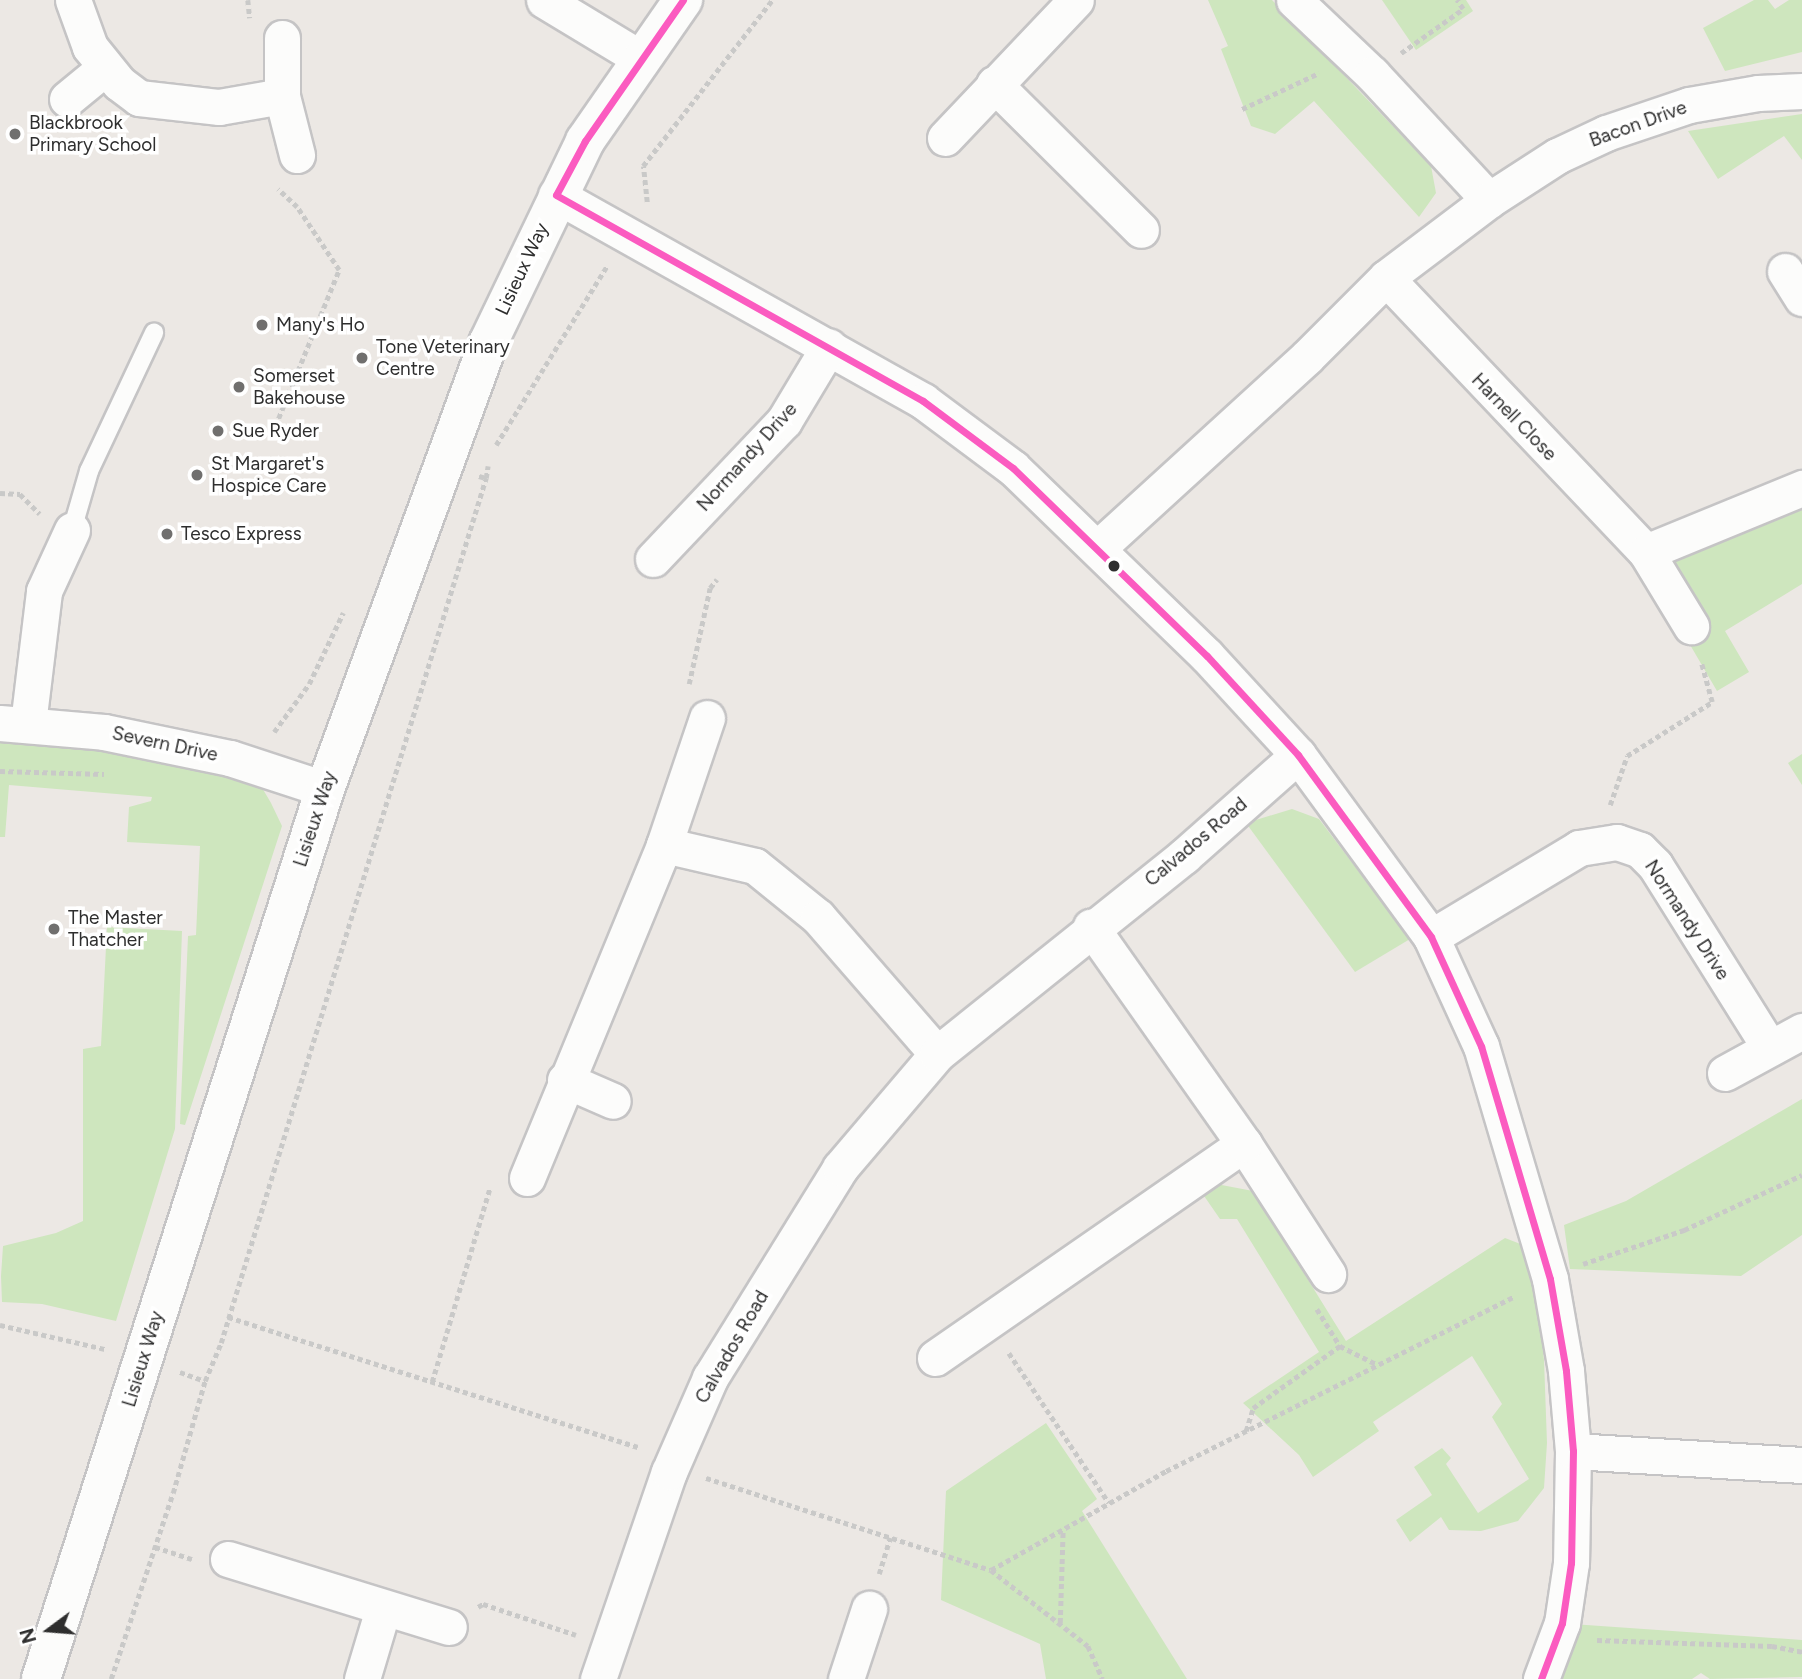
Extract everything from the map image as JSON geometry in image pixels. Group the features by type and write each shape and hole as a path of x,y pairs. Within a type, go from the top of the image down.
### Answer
{"street":[{"path":"73,0 90,47 139,99 175,105 219,107 282,96"},
{"path":"544,0 640,58"},
{"name":"Lisieux Way","path":"41,1679 325,789 488,343 556,195 585,141 640,58 683,0"},
{"path":"945,138 1076,0"},
{"path":"1294,0 1489,200"},
{"path":"282,38 282,96 297,155"},
{"path":"67,99 106,66"},
{"path":"994,84 1142,230"},
{"name":"Bacon Drive","path":"1099,547 1307,357 1386,278 1489,200 1557,156 1606,133 1689,105 1758,93 1802,91"},
{"path":"556,195 829,346 957,426 1013,468 1099,547 1298,755 1431,937 1481,1046 1550,1279 1566,1371 1573,1451 1571,1563 1556,1639 1541,1679"},
{"name":"Harnell Close","path":"1386,278 1646,552 1691,626"},
{"name":"Normandy Drive","path":"653,559 784,421 829,346"},
{"path":"1646,552 1802,488"},
{"path":"14,724 44,591 72,530"},
{"path":"527,1178 663,845 707,718"},
{"name":"Severn Drive","path":"14,724 104,732 230,758 325,789"},
{"name":"Calvados Road","path":"598,1679 675,1458 710,1378 840,1168 937,1054 1091,927 1184,856 1298,755"},
{"path":"1431,937 1541,869 1598,842"},
{"name":"Normandy Drive","path":"1598,842 1617,842 1640,850 1655,865 1770,1048"},
{"path":"663,845 755,866 818,917 937,1054"},
{"path":"1091,927 1244,1144 1328,1274"},
{"path":"1724,1073 1802,1031"},
{"path":"565,1080 613,1101"},
{"path":"934,1358 989,1323 1244,1144"},
{"path":"1573,1451 1802,1465"},
{"path":"228,1559 383,1609 449,1627"},
{"path":"362,1679 383,1609"},
{"path":"846,1679 869,1609"}],"lane":[{"path":"72,530 89,471 154,333"}],"path":[{"path":"649,199 643,166 772,0"},
{"path":"1242,109 1361,66 1463,9 1457,0"},
{"path":"267,179 297,207 339,270 272,434"},
{"path":"111,1679 228,1317 486,478 491,453 594,279"},
{"path":"474,474 486,478"},
{"path":"0,493 20,494 37,513 72,530"},
{"path":"707,718 687,696 709,588 717,579"},
{"path":"262,738 284,721 309,684 345,610"},
{"path":"1598,842 1627,755 1712,702 1691,626"},
{"path":"991,1570 1109,1503 1246,1431 1550,1279 1645,1240 1685,1230 1802,1175"},
{"path":"432,1382 492,1181"},
{"path":"1328,1274 1305,1291 1340,1346 1378,1365"},
{"path":"228,1317 675,1458 712,1482 991,1570 1088,1646 1103,1679"},
{"path":"989,1323 1109,1503"},
{"path":"1246,1431 1253,1408 1340,1346"},
{"path":"1060,1624 1063,1530"},
{"path":"449,1627 483,1604 608,1645"},
{"path":"1556,1639 1772,1646 1802,1652"}],"green space":[{"path":"1208,0 1272,0 1431,166 1436,193 1419,217 1314,101 1275,134 1251,126 1221,49 1228,46"},
{"path":"1382,0 1466,0 1473,11 1416,50"},
{"path":"1754,0 1768,0 1775,9 1789,0 1802,0 1802,52 1725,71 1703,28"},
{"path":"1802,114 1802,160 1784,136 1718,179 1688,131"},
{"path":"1802,500 1802,584 1725,631 1749,672 1717,691 1682,631 1670,553"},
{"path":"0,733 83,742 240,772 261,786 282,826 185,1125 180,1124 188,936 196,935 200,846 127,842 129,807 151,801 152,797 9,785 5,837 0,837"},
{"path":"1802,754 1802,785 1788,763"},
{"path":"1292,809 1319,819 1410,939 1355,972 1246,823"},
{"path":"107,927 182,931 175,1129 116,1321 42,1304 2,1302 1,1276 3,1246 56,1233 83,1221 83,1049 101,1046"},
{"path":"1802,1099 1802,1235 1741,1276 1570,1269 1564,1225 1626,1201"},
{"path":"1211,1183 1253,1191 1346,1341 1505,1238 1523,1245 1533,1265 1544,1360 1547,1443 1544,1488 1518,1521 1481,1531 1449,1530 1441,1517 1410,1542 1396,1520 1432,1495 1414,1467 1442,1448 1451,1458 1446,1464 1478,1513 1529,1479 1492,1417 1502,1404 1472,1356 1373,1422 1379,1431 1313,1477 1299,1455 1243,1403 1319,1352 1237,1219 1220,1219 1202,1193"},
{"path":"1046,1423 1097,1499 1082,1511 1187,1679 1046,1679 1040,1644 941,1600 946,1491"},
{"path":"1572,1624 1802,1640 1802,1677 1710,1679 1701,1673 1692,1679 1542,1679"}],"transit line":[{"path":"683,0 585,141 556,195 923,401 1013,468 1207,656 1298,755 1431,937 1481,1046 1550,1279 1566,1371 1573,1451 1571,1563 1562,1623 1541,1679"}],"place":[{"name":"Blackbrook Primary School","path":"15,134"},
{"name":"Many's Ho","path":"262,325"},
{"name":"Tone Veterinary Centre","path":"362,358"},
{"name":"Somerset Bakehouse","path":"239,387"},
{"name":"Sue Ryder","path":"218,431"},
{"name":"St Margaret's Hospice Care","path":"197,475"},
{"name":"Tesco Express","path":"167,534"},
{"name":"The Master Thatcher","path":"54,929"}]}
